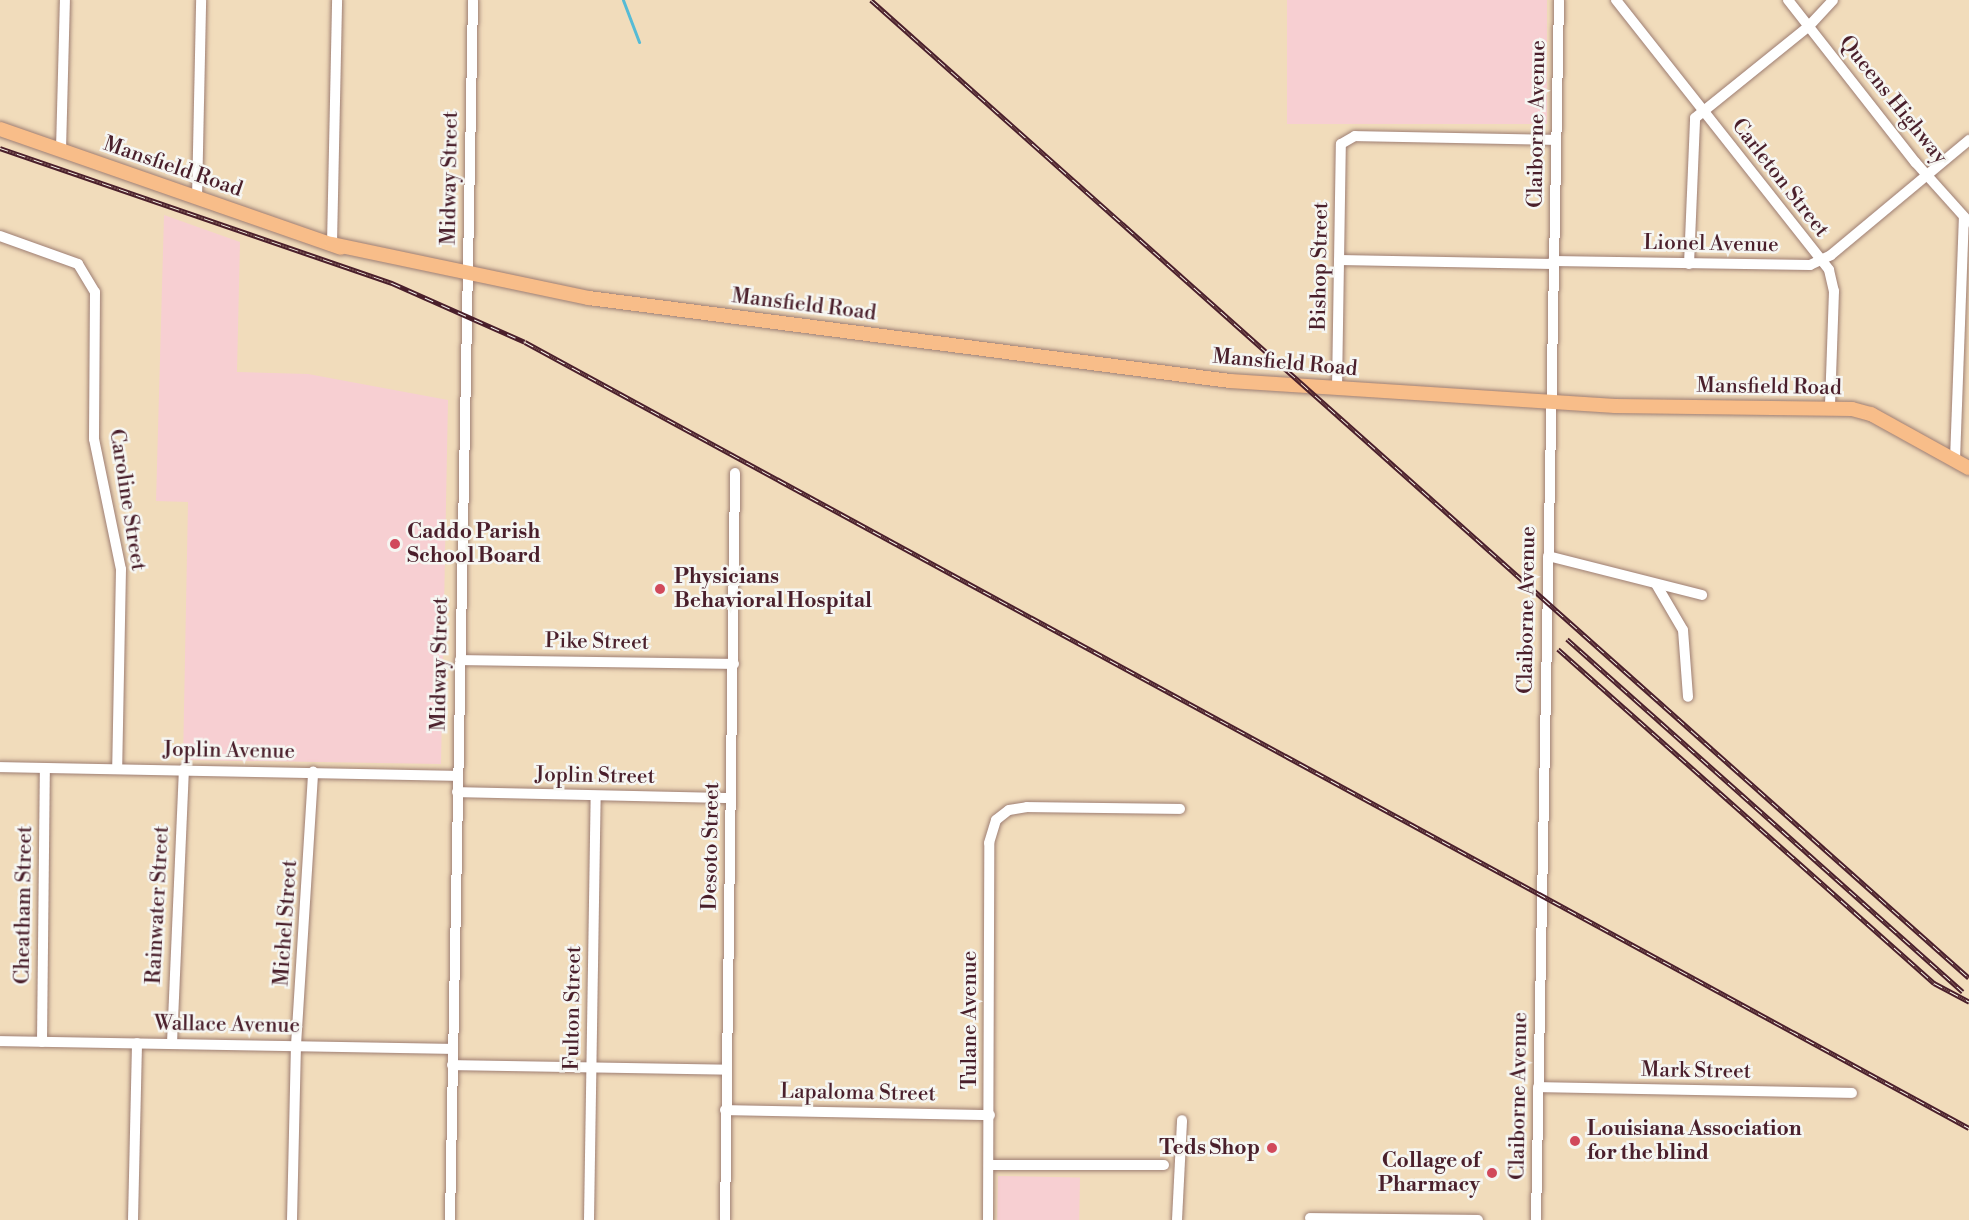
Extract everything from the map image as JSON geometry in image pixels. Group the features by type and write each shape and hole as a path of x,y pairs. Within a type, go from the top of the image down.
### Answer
{"main road":[{"name":"Mansfield Road","path":"0,129 393,266 467,279 589,298 1176,374 1337,389 1551,402 1830,408 1870,414 1969,468"}],"street":[{"path":"62,150 65,0"},
{"path":"197,198 201,0"},
{"path":"332,244 337,0"},
{"name":"Midway Street","path":"450,1220 473,0"},
{"name":"Claiborne Avenue","path":"1536,1220 1559,0"},
{"name":"Carleton Street","path":"1616,0 1829,270 1834,291 1830,408"},
{"name":"Queens Highway","path":"1788,0 1927,175 1966,220"},
{"path":"1689,264 1693,124 1702,110 1809,26 1833,0"},
{"name":"Bishop Street","path":"1337,389 1341,144 1355,136 1556,140"},
{"name":"Lionel Avenue","path":"1340,260 1800,266 1821,261 1969,140"},
{"path":"1955,460 1966,220"},
{"name":"Caroline Street","path":"0,236 78,264 88,275 96,303 94,439 121,569 117,769"},
{"name":"Desoto Street","path":"725,1220 735,472"},
{"path":"1548,556 1702,595"},
{"path":"1656,584 1683,630 1688,697"},
{"name":"Pike Street","path":"460,660 734,664"},
{"name":"Joplin Avenue","path":"0,767 458,776"},
{"name":"Cheatham Street","path":"42,1042 45,768"},
{"name":"Rainwater Street","path":"172,1043 184,769"},
{"name":"Michel Street","path":"292,1220 296,1045 313,772"},
{"name":"Joplin Street","path":"457,792 731,798"},
{"name":"Fulton Street","path":"589,1220 596,796"},
{"name":"Tulane Avenue","path":"988,1220 989,843 996,820 1009,810 1027,807 1180,809"},
{"name":"Wallace Avenue","path":"0,1041 452,1049"},
{"path":"133,1220 137,1043"},
{"path":"452,1065 726,1070"},
{"name":"Mark Street","path":"1538,1087 1852,1093"},
{"name":"Lapaloma Street","path":"725,1110 990,1115"},
{"path":"1177,1220 1182,1120"},
{"path":"989,1165 1164,1165"},
{"path":"1310,1218 1478,1220"}],"shaded area":[{"path":"1287,0 1547,0 1547,124 1287,124"},
{"name":"Caddo Parish School Board","path":"164,215 240,242 237,372 308,374 448,400 441,764 183,760 188,502 156,501"},
{"path":"998,1176 1080,1177 1079,1220 997,1220"}],"waterway":[{"path":"623,0 639,42"}],"railway":[{"path":"871,0 1969,978"},
{"path":"0,148 392,283 525,342 1969,1128"},
{"path":"1567,639 1963,992"},
{"path":"1558,649 1934,983 1969,1002"}],"place":[{"name":"Caddo Parish School Board","path":"395,544"},
{"name":"Physicians Behavioral Hospital","path":"660,589"},
{"name":"Louisiana Association for the blind","path":"1575,1141"},
{"name":"Teds Shop","path":"1272,1148"},
{"name":"Collage of Pharmacy","path":"1492,1173"}]}
